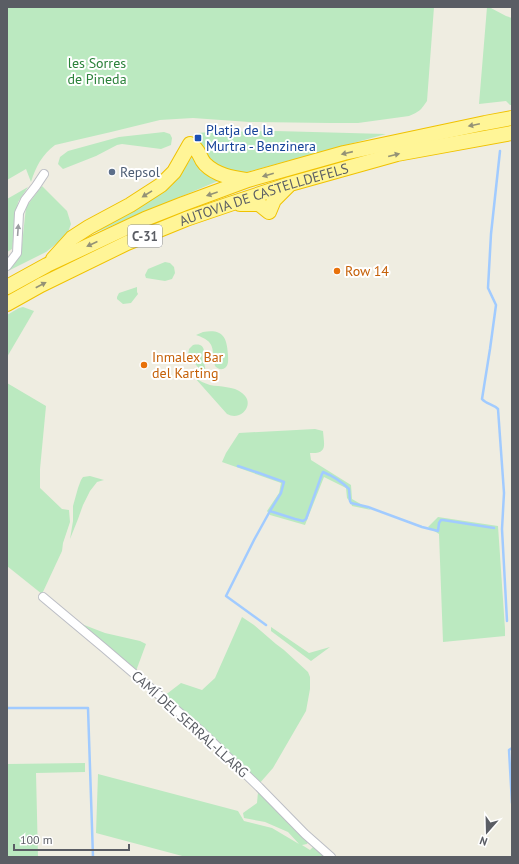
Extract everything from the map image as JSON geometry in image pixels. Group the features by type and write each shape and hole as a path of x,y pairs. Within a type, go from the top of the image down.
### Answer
{"highway":[{"name":"AUTOVIA DE CASTELLDEFELS","path":"7,287 48,265 145,219 248,180 344,153 512,118"},
{"name":"AUTOVIA DE CASTELLDEFELS","path":"7,304 41,285 127,243 186,219 230,204 290,184 397,154 512,133"},
{"path":"48,265 72,238 161,186 174,172 190,144 196,148 205,164 217,173 228,177 248,180"},
{"path":"230,204 259,204 269,212 274,200 290,184"}],"street":[{"path":"7,266 17,253 19,213 25,200 44,174"},
{"name":"CAMÍ DEL SERRAL-LLARG","path":"43,597 201,731 305,834 331,857"}],"green space":[{"name":"les Sorres de Pineda","path":"7,7 434,7 427,101 420,110 409,116 358,123 249,122 193,118 160,120 55,145 40,161 31,182 26,169 7,180"},
{"path":"487,7 512,18 512,105 506,101 479,104"},
{"path":"276,131 386,134 240,174 223,171 210,162 202,149 198,133"},
{"path":"164,132 170,134 172,138 171,145 161,149 122,144 63,169 58,164 60,157 68,151 119,137"},
{"path":"193,156 200,171 218,181 78,240 179,176"},
{"path":"42,186 67,211 71,224 67,235 46,252 8,271 21,254 26,207"},
{"path":"28,187 18,202 12,249 7,252 7,199"},
{"path":"165,262 170,263 174,267 175,273 172,279 165,281 146,278 145,275 148,269"},
{"path":"137,287 138,294 131,303 123,304 117,299 119,293"},
{"path":"23,307 34,311 7,357 7,315"},
{"path":"209,331 219,333 225,339 228,364 225,368 220,369 215,366 213,351 210,343 196,335"},
{"path":"193,345 201,345 203,347 206,376 188,355 189,349"},
{"path":"195,378 210,385 231,388 239,391 246,397 248,402 245,410 238,416 227,414"},
{"path":"7,383 46,406 40,469 40,488 62,509 69,510 70,522 62,551 42,594 7,566"},
{"path":"315,429 323,431 324,448 320,452 310,453 311,460 351,485 352,499 371,510 352,506 347,498 346,488 324,477 305,525 270,515 267,511 279,493 281,483 222,462 239,433"},
{"path":"90,476 104,480 97,482 90,491 70,539 73,521 73,506 78,488 83,477"},
{"path":"438,517 498,526 505,636 443,642 439,534 428,527"},
{"path":"242,617 284,650 308,672 310,677 310,689 306,711 273,768 259,784 164,696 181,683 202,690 215,678"},
{"path":"79,623 105,633 140,641 146,644 136,671"},
{"path":"271,627 309,653 330,647 311,661 271,631"},
{"path":"85,763 85,772 36,773 38,857 7,857 7,764"},
{"path":"98,774 238,811 244,821 272,828 299,844 288,832 265,822 244,818 243,813 257,803 258,792 309,841 307,844 302,845 310,850 314,846 326,857 186,857 96,833"}],"waterway":[{"path":"500,151 491,234 488,288 496,305 482,399 498,409 504,493 502,529 507,621"},
{"path":"238,466 284,482 281,493 270,511 303,521 306,519 323,472 337,479 349,489 351,503 368,507 422,527 438,531 439,523 443,520 494,528"},
{"path":"266,625 226,596 270,511"},
{"path":"7,708 88,708 93,857"},
{"path":"512,748 509,750 512,803"}],"place":[{"name":"Platja de la Murtra - Benzinera","path":"198,138"},
{"name":"Repsol","path":"112,172"},
{"name":"Row 14","path":"337,271"},
{"name":"Inmalex Bar del Karting","path":"144,365"}]}
